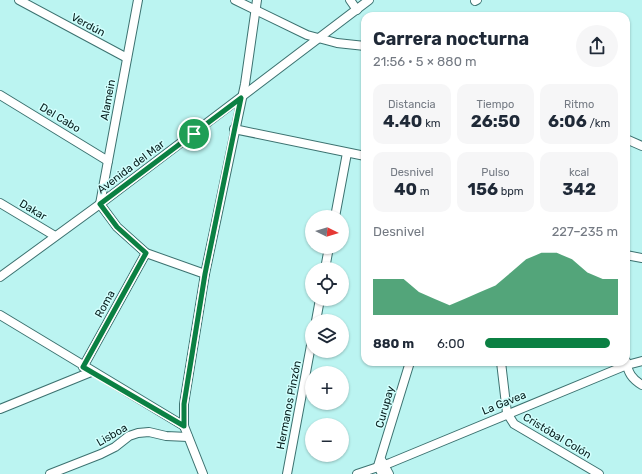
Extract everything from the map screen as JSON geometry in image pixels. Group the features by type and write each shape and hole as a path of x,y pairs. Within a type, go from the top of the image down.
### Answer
{"street":[{"name":"Verdún","path":"19,0 127,58"},
{"name":"Alamein","path":"100,204 138,0"},
{"path":"235,0 255,11 319,39 361,45"},
{"path":"203,474 184,426 184,404 205,274 241,98 257,0"},
{"path":"350,0 356,10"},
{"name":"Avenida del Mar","path":"0,277 100,204 369,0"},
{"name":"Del Cabo","path":"0,95 108,161"},
{"path":"234,129 361,155"},
{"path":"630,141 642,146"},
{"path":"336,210 347,153"},
{"name":"Dakar","path":"0,203 55,236"},
{"path":"100,204 117,227 146,253 205,274"},
{"name":"Roma","path":"83,367 146,253"},
{"path":"630,256 642,258"},
{"path":"0,315 91,372 184,426"},
{"name":"Hermanos Pinzón","path":"287,474 309,358"},
{"name":"La Gavea","path":"630,362 642,361"},
{"name":"Curupay","path":"383,468 409,366"},
{"path":"501,366 507,413"},
{"name":"La Gavea","path":"360,473 383,468 507,413 619,366"},
{"path":"627,366 629,374 642,385"},
{"path":"0,409 91,372"},
{"name":"Cristóbal Colón","path":"507,413 514,424 599,474"},
{"name":"Lisboa","path":"50,474 101,454 115,447 129,436 138,433 149,432 166,436 188,437"}],"route":[{"path":"241,98 205,274 184,404 184,426 83,367 146,253 117,227 105,213 100,204 194,134 241,98"}]}
